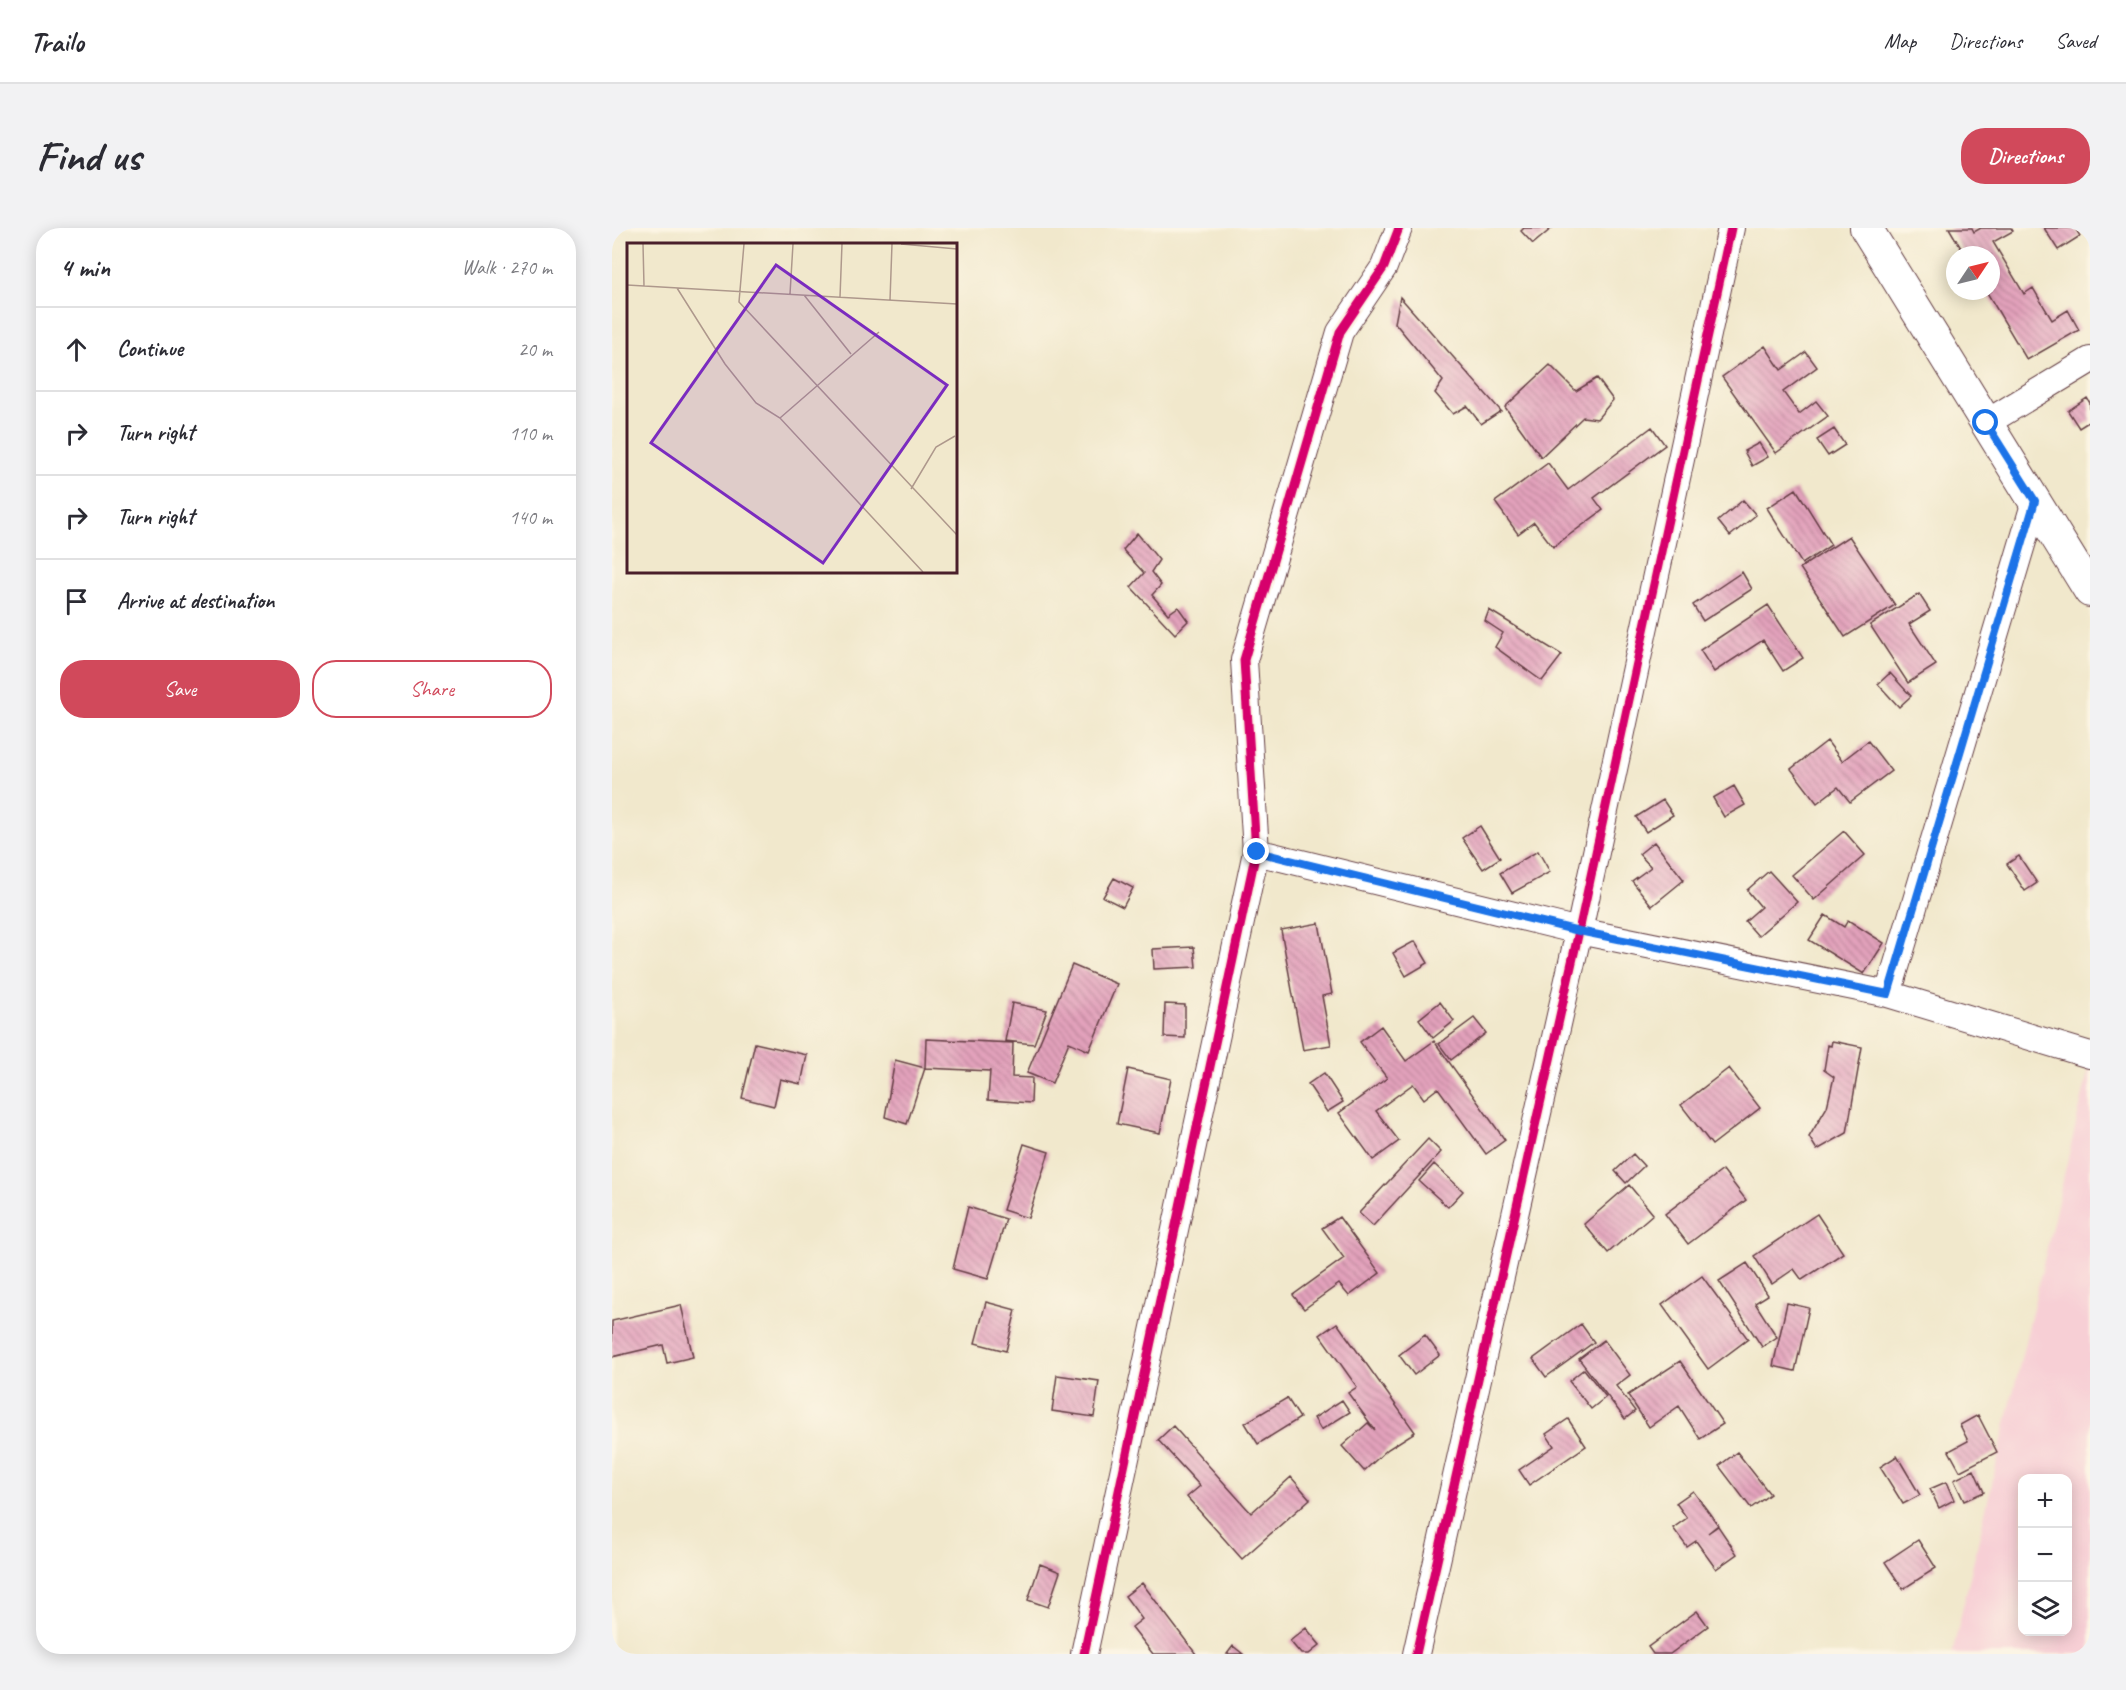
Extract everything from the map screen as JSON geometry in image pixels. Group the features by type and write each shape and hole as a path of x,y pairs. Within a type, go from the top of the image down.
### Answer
{"street":[{"path":"1084,1654 1257,852 1244,660 1340,332 1384,267 1399,228"},
{"path":"1416,1654 1579,931 1731,228"},
{"path":"1866,228 2090,591"},
{"path":"1986,423 2090,360"},
{"path":"1888,994 2035,501"},
{"path":"1257,852 1579,931 1888,994 2090,1055"}],"shaded area":[{"path":"2090,1064 2090,1654 1952,1654"}],"building":[{"path":"1524,228 1552,228 1533,244 1521,231"},
{"path":"1949,228 1972,228 1974,232 1981,228 2011,228 2013,231 1993,242 1995,246 1960,246"},
{"path":"2044,228 2075,228 2080,236 2058,250"},
{"path":"2000,254 2024,294 2033,288 2052,320 2068,310 2079,330 2027,360 1991,300 2000,300"},
{"path":"1400,297 1501,411 1481,424 1467,406 1453,414 1435,393 1443,381 1395,323"},
{"path":"1765,346 1781,370 1806,352 1817,367 1783,392 1799,414 1816,401 1828,416 1776,453 1722,377"},
{"path":"1550,365 1576,391 1597,378 1613,400 1597,419 1583,417 1541,457 1505,407"},
{"path":"2087,398 2090,403 2090,421 2079,428 2068,411"},
{"path":"1652,427 1665,445 1594,498 1603,510 1553,547 1534,522 1518,534 1495,502 1548,463 1568,490"},
{"path":"1834,429 1845,445 1828,456 1817,440"},
{"path":"1759,443 1768,457 1752,466 1744,451"},
{"path":"1796,489 1831,545 1802,564 1767,508"},
{"path":"1743,500 1756,515 1730,536 1718,521"},
{"path":"1137,533 1159,560 1151,572 1161,585 1152,595 1168,614 1178,607 1188,621 1175,634 1131,587 1144,573 1123,550"},
{"path":"1849,536 1895,605 1845,637 1800,568"},
{"path":"1742,572 1752,589 1703,621 1693,605"},
{"path":"1919,594 1930,611 1909,624 1936,665 1908,683 1870,625"},
{"path":"1768,605 1803,658 1783,671 1763,640 1714,672 1700,650"},
{"path":"1489,610 1562,655 1542,681 1495,647 1503,633 1485,621"},
{"path":"1890,673 1911,696 1899,707 1878,684"},
{"path":"1827,741 1842,761 1868,741 1891,771 1850,802 1838,787 1817,803 1791,769"},
{"path":"1734,786 1745,805 1724,817 1713,798"},
{"path":"1663,800 1673,815 1646,832 1636,817"},
{"path":"1480,826 1500,858 1483,869 1462,838"},
{"path":"1844,831 1865,855 1814,900 1792,875"},
{"path":"1654,842 1684,880 1652,906 1632,881 1651,867 1639,854"},
{"path":"1538,851 1550,872 1512,893 1500,873"},
{"path":"2019,856 2037,883 2025,891 2007,864"},
{"path":"1769,871 1797,902 1758,936 1745,921 1761,907 1747,890"},
{"path":"1114,878 1133,888 1123,907 1103,897"},
{"path":"1825,915 1844,927 1848,920 1884,943 1864,974 1809,940"},
{"path":"1319,923 1332,994 1322,996 1331,1045 1303,1050 1281,930"},
{"path":"1415,941 1428,963 1406,976 1393,953"},
{"path":"1194,947 1196,967 1154,969 1153,949"},
{"path":"1072,965 1117,984 1089,1051 1069,1042 1052,1083 1027,1073"},
{"path":"1440,1002 1454,1021 1433,1038 1419,1019"},
{"path":"1012,1003 1047,1010 1034,1044 1005,1041"},
{"path":"1165,1004 1185,1005 1185,1038 1164,1037"},
{"path":"1474,1018 1486,1033 1451,1060 1439,1044"},
{"path":"1381,1026 1406,1061 1434,1041 1505,1140 1486,1154 1438,1088 1424,1099 1413,1084 1376,1111 1399,1141 1373,1160 1339,1113 1387,1078 1360,1042"},
{"path":"926,1039 1013,1043 1012,1077 1032,1078 1031,1103 988,1100 990,1071 925,1068"},
{"path":"1832,1041 1862,1047 1847,1133 1817,1150 1809,1137 1827,1107 1834,1077 1824,1070 1828,1045 1831,1046"},
{"path":"755,1043 807,1055 801,1084 780,1079 774,1106 742,1098"},
{"path":"895,1060 925,1068 907,1124 885,1117"},
{"path":"1729,1068 1760,1108 1712,1145 1681,1105"},
{"path":"1128,1069 1171,1079 1160,1133 1117,1124"},
{"path":"1324,1073 1343,1102 1327,1112 1308,1084"},
{"path":"1428,1139 1441,1152 1373,1226 1359,1213"},
{"path":"1024,1144 1049,1152 1028,1218 1003,1210"},
{"path":"1633,1154 1644,1166 1626,1183 1615,1171"},
{"path":"1434,1164 1463,1191 1448,1207 1419,1181"},
{"path":"1723,1170 1746,1200 1688,1244 1665,1214"},
{"path":"1629,1185 1653,1214 1608,1253 1584,1224"},
{"path":"968,1207 1006,1219 988,1279 953,1269"},
{"path":"1817,1214 1843,1253 1802,1280 1794,1269 1772,1284 1754,1256"},
{"path":"1339,1217 1380,1273 1349,1296 1339,1284 1304,1309 1293,1295 1344,1258 1322,1228"},
{"path":"1747,1263 1768,1295 1755,1303 1777,1337 1762,1347 1719,1281"},
{"path":"1702,1276 1748,1339 1708,1369 1662,1305"},
{"path":"986,1302 1016,1310 1006,1351 975,1343"},
{"path":"1787,1303 1809,1308 1795,1371 1773,1366"},
{"path":"681,1305 693,1357 667,1363 663,1345 612,1357 612,1321"},
{"path":"1337,1323 1415,1432 1388,1449 1364,1471 1342,1446 1368,1423 1375,1430 1348,1393 1357,1387 1320,1335"},
{"path":"1581,1324 1594,1342 1546,1377 1533,1359"},
{"path":"1425,1335 1440,1355 1414,1375 1399,1355"},
{"path":"1604,1340 1630,1375 1616,1386 1635,1411 1625,1419 1579,1359"},
{"path":"1680,1361 1723,1424 1700,1439 1679,1406 1649,1427 1628,1395"},
{"path":"1584,1369 1606,1397 1591,1409 1569,1381"},
{"path":"1057,1375 1099,1381 1094,1417 1052,1411"},
{"path":"1287,1398 1300,1418 1258,1444 1245,1423"},
{"path":"1342,1400 1350,1412 1321,1430 1314,1418"},
{"path":"1978,1415 1997,1452 1960,1471 1949,1451 1968,1441 1960,1425"},
{"path":"1568,1419 1586,1446 1529,1485 1519,1470 1554,1446 1546,1434"},
{"path":"1173,1426 1251,1513 1291,1477 1310,1499 1242,1559 1187,1497 1200,1486 1158,1440"},
{"path":"1737,1452 1770,1494 1751,1508 1719,1466"},
{"path":"1897,1456 1920,1495 1903,1504 1880,1467"},
{"path":"1974,1470 1984,1492 1964,1501 1954,1480"},
{"path":"1946,1482 1954,1500 1939,1508 1930,1489"},
{"path":"1693,1491 1718,1525 1708,1533 1718,1526 1737,1554 1716,1569 1696,1541 1687,1547 1673,1528 1687,1518 1676,1503"},
{"path":"1918,1540 1936,1568 1903,1589 1885,1562"},
{"path":"1040,1564 1060,1572 1048,1607 1028,1600"},
{"path":"1142,1583 1196,1654 1153,1654 1132,1627 1142,1619 1125,1596"},
{"path":"1697,1611 1708,1626 1670,1654 1653,1654 1648,1647"},
{"path":"1306,1628 1320,1645 1309,1654 1301,1654 1290,1641"},
{"path":"1233,1646 1243,1654 1227,1654"}],"cycle path":[{"path":"1084,1654 1256,852 1244,660 1340,332 1384,267 1399,228"},
{"path":"1416,1654 1579,931 1731,228"}],"route":[{"path":"1257,852 1579,931 1888,994 2035,501 1986,423"}]}
